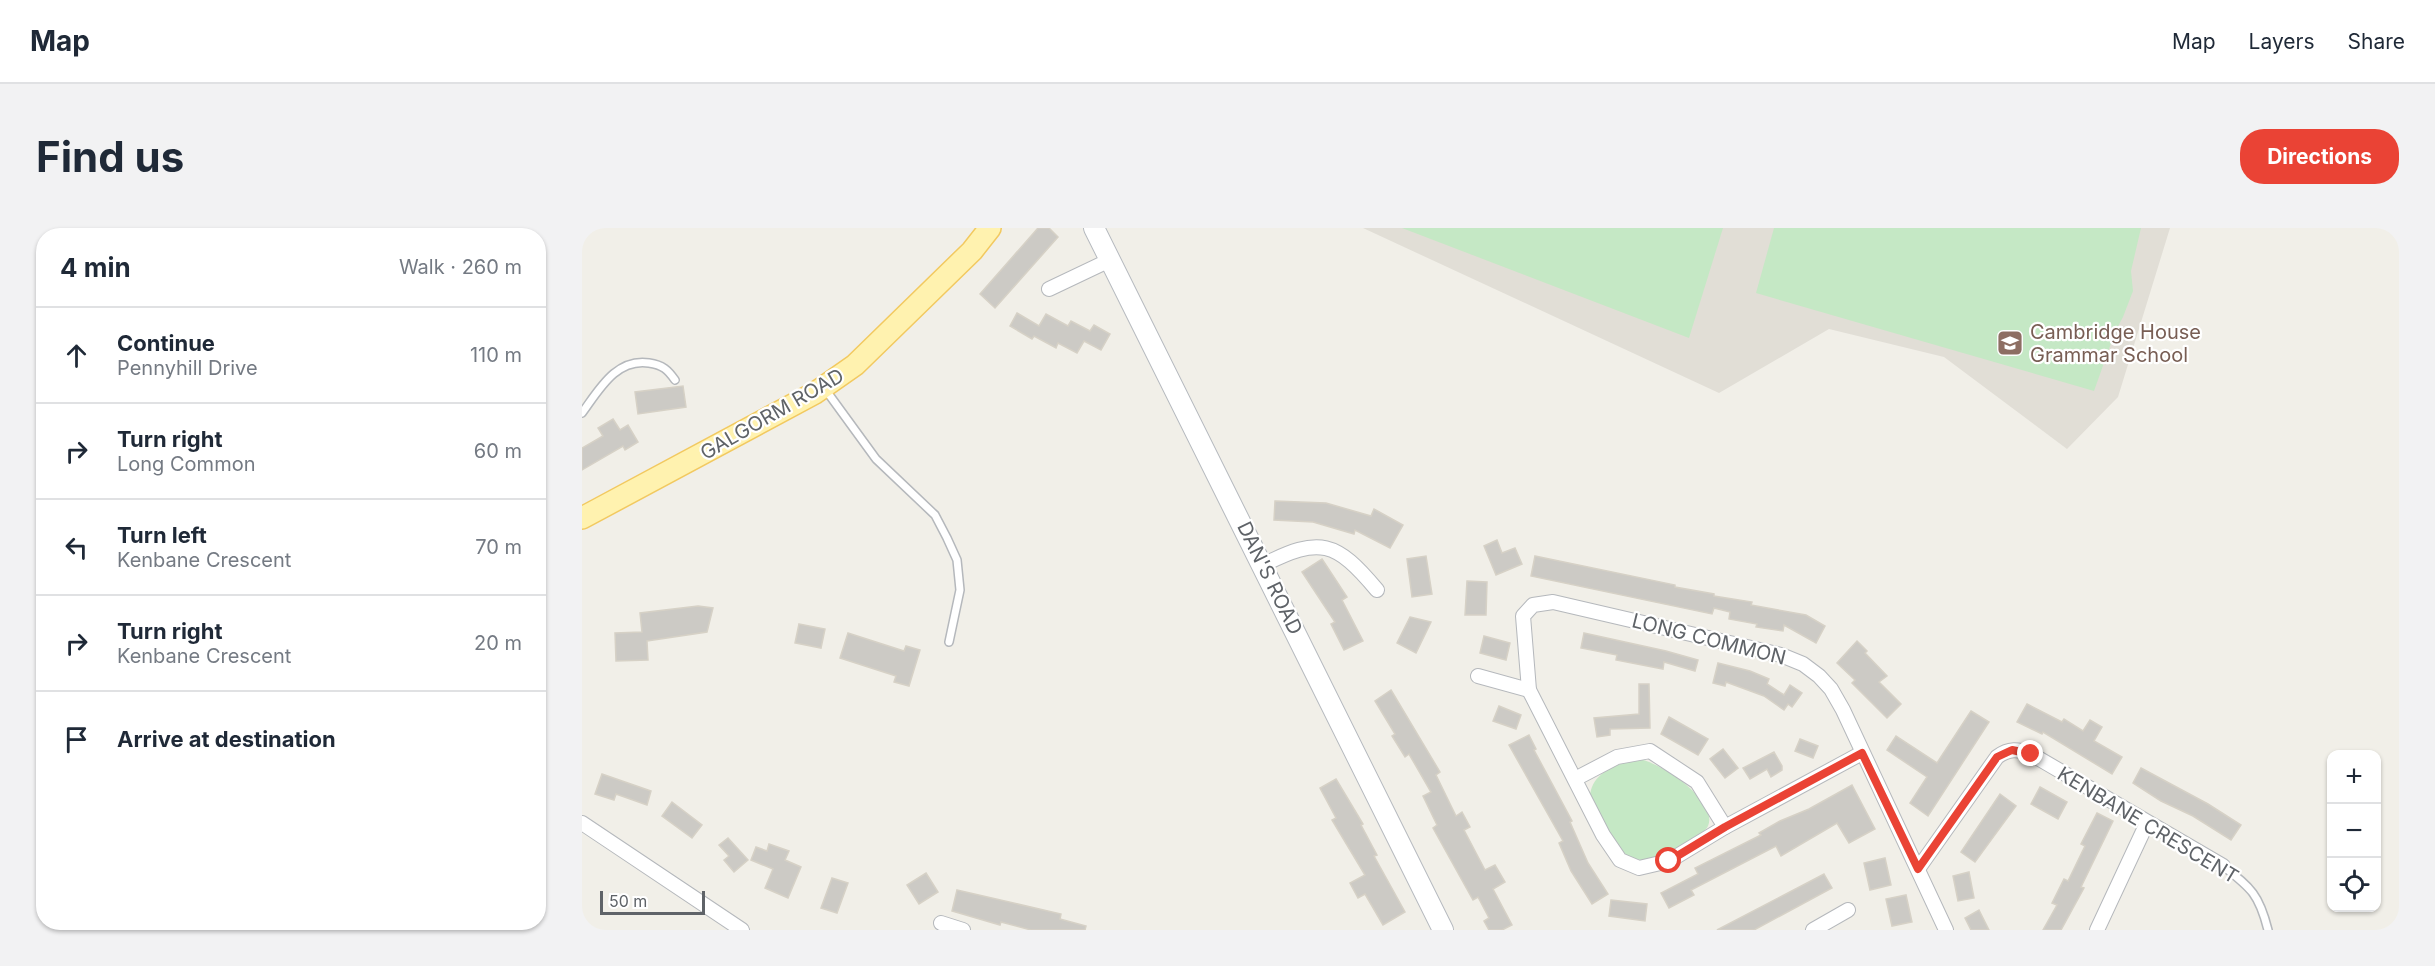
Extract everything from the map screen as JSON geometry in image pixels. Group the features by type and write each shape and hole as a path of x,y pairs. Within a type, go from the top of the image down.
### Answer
{"main road":[{"name":"GALGORM ROAD","path":"582,518 722,445 824,387 855,365 916,308 972,251 990,228"}],"street":[{"name":"DAN'S ROAD","path":"1094,228 1443,930"},
{"path":"1049,290 1110,260"},
{"path":"1263,565 1296,549 1318,547 1337,553 1351,561 1377,590"},
{"name":"LONG COMMON","path":"1529,690 1522,621 1528,608 1539,603 1553,602 1781,655 1811,669 1826,683 1843,710 1946,930"},
{"path":"1478,676 1529,690 1604,835 1620,860 1639,868 1669,861 1725,827 1862,753"},
{"name":"KENBANE CRESCENT","path":"1918,869 1995,759 2008,751 2017,750 2031,754 2223,866"},
{"path":"1575,779 1617,757 1650,751 1696,782 1725,827"},
{"path":"582,823 742,930"},
{"path":"2097,930 2147,823"},
{"path":"1813,930 1848,910"},
{"path":"941,923 963,930"}],"lane":[{"path":"582,413 609,378 626,365 640,362 655,364 667,368 675,380"},
{"path":"824,387 876,459 935,515 957,560 960,590 949,642"},
{"name":"KENBANE CRESCENT","path":"2223,866 2252,889 2265,915 2268,930"}],"shaded area":[{"name":"Cambridge House Grammar School","path":"1363,228 2170,228 2118,397 2067,449 1944,357 1829,329 1719,393"}],"green space":[{"path":"1402,228 1723,228 1689,338"},
{"path":"1774,228 2141,228 2131,271 2133,291 2115,332 2094,391 1756,293"},
{"path":"1638,759 1659,767 1685,784 1705,805 1709,816 1705,831 1672,851 1649,860 1632,858 1618,848 1590,797 1595,782 1606,770"}],"building":[{"path":"1038,228 1049,228 1058,237 995,308 980,294"},
{"path":"1017,313 1039,326 1046,314 1068,326 1071,321 1090,331 1094,325 1110,334 1101,350 1084,341 1077,353 1058,343 1056,348 1034,336 1032,339 1010,326"},
{"path":"683,386 686,407 638,414 635,392"},
{"path":"613,419 620,430 628,425 638,442 625,450 623,446 582,470 582,448 603,436 598,428"},
{"path":"1275,501 1326,503 1371,516 1374,509 1403,525 1390,548 1355,530 1354,534 1313,522 1274,520"},
{"path":"1497,540 1502,553 1515,548 1522,564 1496,575 1484,546"},
{"path":"1426,556 1432,594 1412,597 1407,559"},
{"path":"1535,556 1675,585 1675,587 1714,594 1714,596 1752,602 1751,605 1806,615 1825,626 1816,643 1784,625 1783,631 1756,627 1757,624 1729,619 1730,612 1714,608 1712,614 1531,576"},
{"path":"1322,559 1347,597 1342,600 1363,641 1344,650 1331,624 1335,622 1302,572"},
{"path":"1467,581 1487,582 1486,615 1465,615"},
{"path":"698,606 713,608 707,632 647,641 648,660 616,661 615,633 642,632 640,613"},
{"path":"1410,617 1431,622 1416,653 1397,643"},
{"path":"799,624 825,629 821,648 795,643"},
{"path":"848,633 904,651 906,646 920,650 909,686 894,682 896,676 840,658"},
{"path":"1584,633 1698,660 1695,671 1664,662 1663,669 1616,660 1617,655 1581,648"},
{"path":"1484,636 1510,643 1506,660 1480,653"},
{"path":"1857,641 1887,676 1879,682 1901,704 1887,718 1852,683 1855,680 1837,663"},
{"path":"1718,663 1750,671 1769,679 1767,684 1784,695 1790,685 1802,693 1792,707 1788,704 1784,710 1764,696 1726,682 1725,686 1713,683"},
{"path":"1639,684 1649,684 1650,728 1610,729 1610,735 1597,737 1594,718 1639,714"},
{"path":"1391,690 1440,772 1436,775 1456,816 1462,812 1470,827 1464,830 1485,870 1495,865 1505,882 1493,889 1512,925 1502,930 1489,930 1484,921 1489,918 1478,897 1473,900 1433,828 1437,825 1423,796 1431,792 1409,754 1405,757 1392,736 1395,734 1375,701"},
{"path":"2027,704 2062,722 2064,719 2083,731 2090,720 2102,727 2094,741 2122,757 2112,774 2043,732 2042,734 2017,722"},
{"path":"1499,706 1521,715 1516,729 1493,721"},
{"path":"1971,711 1989,722 1928,816 1910,803 1927,777 1887,750 1896,736 1937,763"},
{"path":"1669,717 1708,739 1698,755 1661,734"},
{"path":"1529,735 1536,749 1534,750 1572,821 1570,822 1588,863 1608,894 1592,904 1571,871 1559,843 1563,841 1509,745"},
{"path":"1800,739 1818,746 1813,758 1795,751"},
{"path":"1723,749 1738,768 1725,778 1710,759"},
{"path":"1774,752 1782,770 1771,777 1767,769 1750,779 1743,768"},
{"path":"2141,768 2208,804 2241,825 2231,840 2133,783"},
{"path":"602,774 651,791 647,805 616,794 614,800 595,794"},
{"path":"1336,779 1363,824 1361,825 1377,855 1374,856 1405,912 1383,925 1365,894 1358,898 1350,883 1365,875 1332,820 1336,818 1320,788"},
{"path":"1852,785 1875,829 1849,843 1837,823 1781,856 1776,846 1691,890 1694,895 1669,908 1661,893 1698,874 1695,868 1761,835 1759,833 1780,821 1809,809"},
{"path":"2040,787 2067,802 2058,819 2031,804"},
{"path":"2000,794 2016,806 1975,862 1961,852"},
{"path":"672,802 702,825 692,838 662,816"},
{"path":"2097,813 2113,821 2081,887 2084,888 2061,930 2043,930 2057,905 2052,903 2064,879 2068,881 2085,846 2081,844"},
{"path":"728,838 748,860 734,872 724,860 729,856 719,845"},
{"path":"769,844 789,851 785,860 801,867 788,898 765,888 773,869 751,860 756,847 767,851"},
{"path":"1885,858 1891,885 1870,890 1864,863"},
{"path":"1969,872 1974,898 1958,901 1953,876"},
{"path":"926,873 938,892 919,904 907,885"},
{"path":"1824,874 1832,888 1754,930 1717,930"},
{"path":"832,878 848,883 837,913 821,908"},
{"path":"957,890 1061,914 1060,919 1086,926 1085,930 1031,930 1001,922 1000,925 952,911"},
{"path":"1906,895 1912,922 1892,926 1886,899"},
{"path":"1611,900 1647,904 1645,921 1609,916"},
{"path":"1979,910 1989,930 1971,930 1965,918"}],"place":[{"name":"Cambridge House Grammar School","path":"2010,343"}],"route":[{"path":"1669,861 1725,827 1862,753 1918,869 1997,757 2012,750 2031,754"}]}
